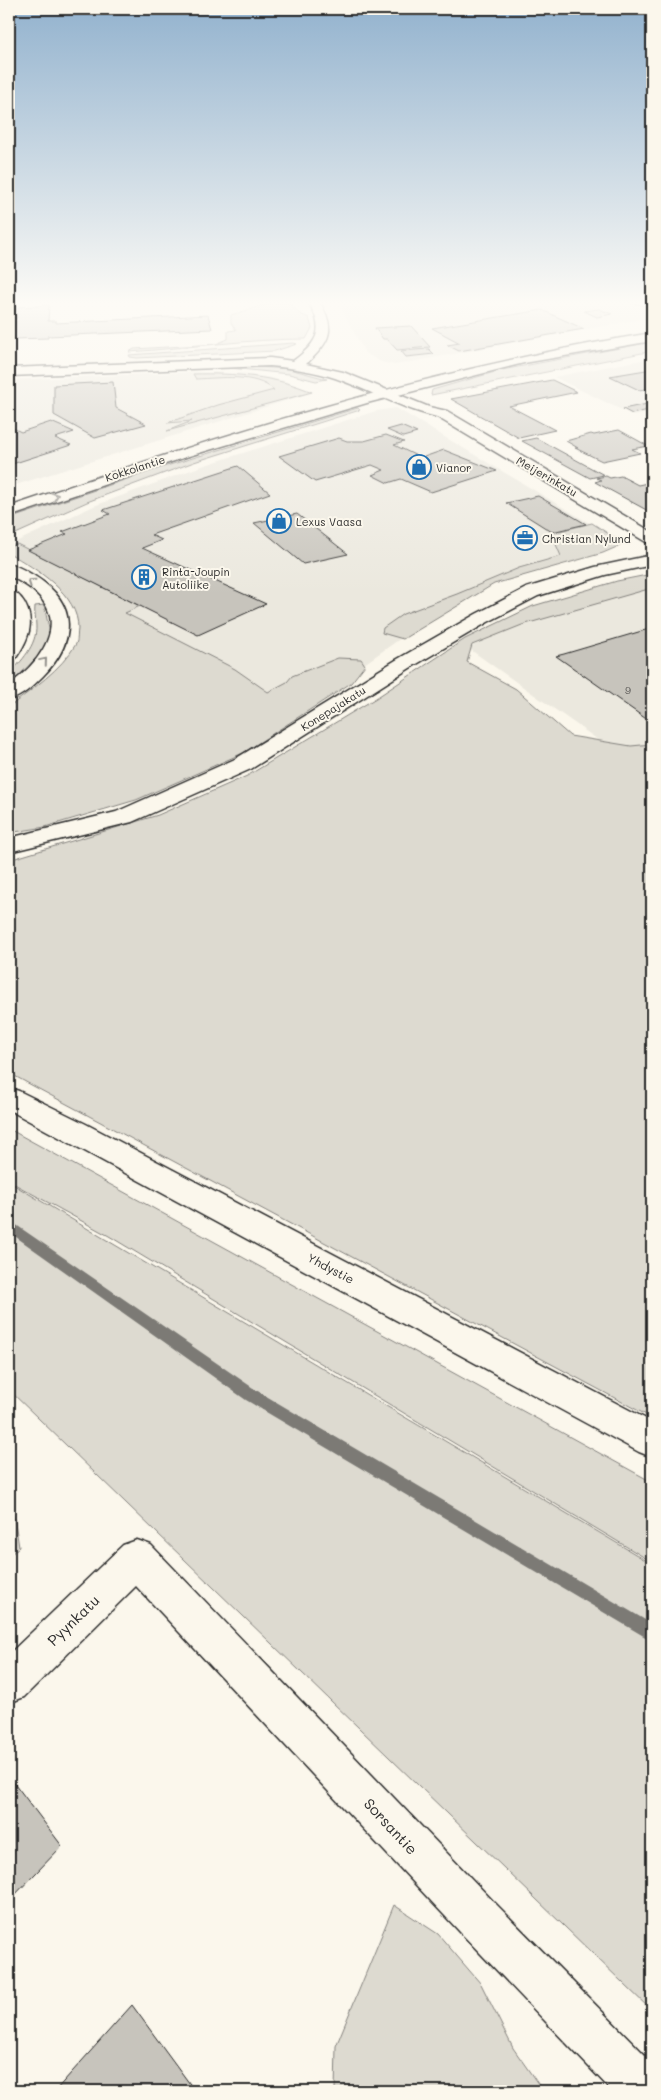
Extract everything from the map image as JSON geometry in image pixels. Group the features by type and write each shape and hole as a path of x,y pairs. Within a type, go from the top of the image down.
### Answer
{"main road":[{"path":"293,405 320,398"},
{"name":"Kokkolantie","path":"9,512 193,449 353,398"},
{"name":"Meijerinkatu","path":"405,398 424,410 442,414 652,539"},
{"name":"Meijerinkatu","path":"425,398 439,406 442,414"},
{"name":"Konepajakatu","path":"9,845 124,818 243,764 403,664 482,618 532,592 602,571 652,560"},
{"path":"9,568 34,583 45,593 56,606 59,622 56,646 38,669 20,687 9,694"},
{"path":"9,595 17,604 23,616 22,626 9,654"},
{"name":"Yhdystie","path":"9,1098 652,1440"},
{"name":"Pyynkatu","path":"9,1682 137,1558"},
{"name":"Sorsantie","path":"137,1558 476,1916 646,2091"}],"shaded area":[{"path":"9,398 295,398 9,487"},
{"path":"244,398 290,398 167,431 192,421 167,423"},
{"path":"597,398 652,398 652,412 634,416"},
{"path":"358,408 360,410 194,462 87,502 9,537 9,519 163,467"},
{"path":"396,408 616,539 492,583 404,636 286,719 9,547 9,545 94,506 202,466 376,411"},
{"path":"592,523 621,542 619,546 603,553 494,584 403,639 382,633 383,628 403,614 519,568 561,556 551,533"},
{"path":"17,544 140,606 125,613 235,669 268,692 287,682 292,676 338,658 361,659 365,665 351,683 243,753 136,800 45,827 9,833 9,707 46,679 70,653 77,641 78,629 76,616 64,594 43,575 9,553 9,547"},
{"path":"652,574 652,588 522,625 472,645 467,662 516,689 570,736 631,746 652,744 652,1418 9,1073 9,860 158,815 247,776 376,698 465,639 533,606 617,581"},
{"path":"652,582 652,778 468,648 541,612"},
{"path":"44,605 50,633 41,653 9,686 9,674 23,659 34,640 36,633 35,606"},
{"path":"9,1129 652,1482 652,1562 109,1236 9,1181"},
{"path":"9,1182 652,1564 652,2011 9,1390"},
{"path":"9,1485 19,1547 9,1556"},
{"path":"394,1905 438,1934 481,1984 513,2048 543,2091 335,2091 336,2046"}],"building":[{"path":"54,398 115,398 116,408 146,424 95,438 54,415"},
{"path":"548,398 509,406 555,430 519,438 451,399"},
{"path":"652,403 652,409 632,414 623,409"},
{"path":"51,422 74,432 55,438 71,445 9,465 9,426 21,432"},
{"path":"401,426 417,433 403,437 387,430"},
{"path":"619,430 648,446 632,449 640,453 602,461 575,448 578,448 566,441 591,434"},
{"path":"386,435 404,442 394,445 421,458 444,450 497,471 431,492 401,479 388,483 372,475 384,470 372,465 315,482 279,456 339,438 347,441 364,441"},
{"path":"536,438 604,475 590,478 522,441"},
{"name":"Rinta-Joupin Autoliike","path":"238,466 270,493 151,535 162,540 142,548 266,604 198,635 28,550 67,534 62,532 110,514 103,510"},
{"path":"606,476 610,478 621,476 638,485 652,482 652,513 595,482 601,480 596,478"},
{"path":"538,496 586,524 552,532 506,503"},
{"path":"297,514 348,554 303,564 254,523"},
{"path":"652,628 652,723 556,656 564,654"},
{"path":"9,1776 62,1846 9,1901"},
{"path":"132,2005 195,2091 55,2091"}],"waterway":[{"path":"9,1225 251,1395 652,1633"}],"place":[{"name":"Vianor","path":"419,467"},
{"name":"Lexus Vaasa","path":"279,521"},
{"name":"Christian Nylund","path":"525,538"},
{"name":"Rinta-Joupin Autoliike","path":"144,577"}]}
